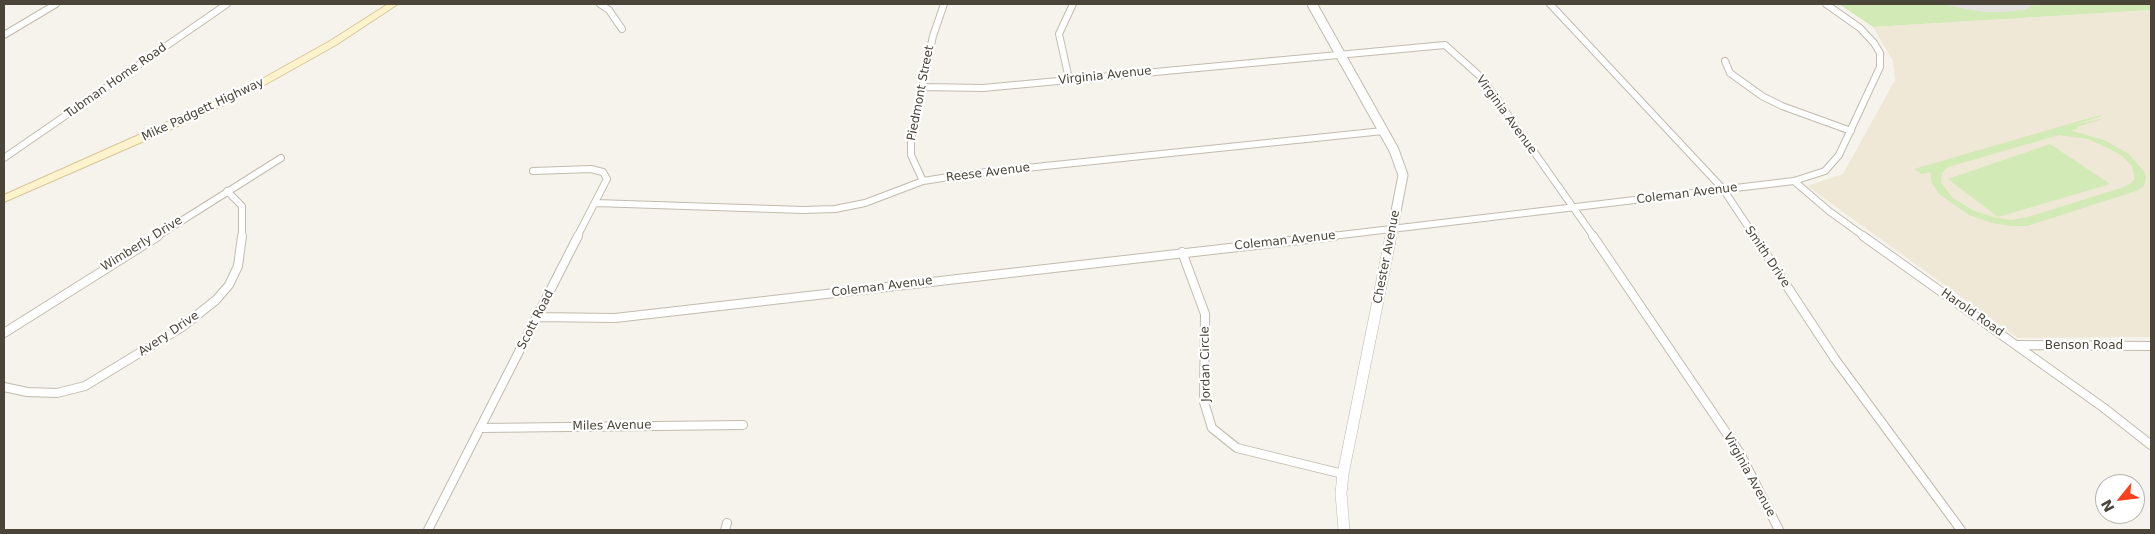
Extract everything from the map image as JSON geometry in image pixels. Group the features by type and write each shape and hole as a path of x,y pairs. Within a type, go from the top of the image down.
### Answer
{"main road":[{"name":"Mike Padgett Highway","path":"4,199 256,86 333,43 394,4"}],"street":[{"path":"4,35 56,4"},
{"name":"Tubman Home Road","path":"4,158 227,4"},
{"path":"600,4 609,10 622,29"},
{"name":"Piedmont Street","path":"923,181 911,155 910,147 933,36 944,4"},
{"path":"1069,79 1059,34 1073,4"},
{"name":"Chester Avenue","path":"1312,4 1399,161 1403,175 1343,474 1341,500 1344,530"},
{"name":"Smith Drive","path":"1550,4 1723,190 1835,359 1960,530"},
{"name":"Coleman Avenue","path":"537,317 614,318 1794,181 1819,174 1830,167 1840,156 1880,67 1880,53 1874,43 1860,28 1826,4"},
{"name":"Virginia Avenue","path":"923,87 983,88 1340,53 1445,45 1482,78 1574,208 1740,453 1779,530"},
{"path":"1725,61 1730,73 1762,96 1850,132"},
{"name":"Reese Avenue","path":"596,203 803,210 835,209 865,203 923,181 968,174 1383,131"},
{"name":"Wimberly Drive","path":"4,333 281,158"},
{"name":"Scott Road","path":"428,530 607,180 603,172 584,169 533,171"},
{"name":"Harold Road","path":"1794,181 1847,225 2017,345 2104,408 2151,445"},
{"name":"Avery Drive","path":"4,387 27,392 57,393 85,386 182,327 205,309 229,285 240,256 243,212 240,201 227,191"},
{"name":"Jordan Circle","path":"1182,252 1205,314 1204,402 1212,428 1237,448 1343,474"},
{"name":"Benson Road","path":"2017,345 2151,346"},
{"name":"Miles Avenue","path":"481,428 743,425"}],"shaded area":[{"path":"1940,4 2036,4 2025,10 1983,12"},
{"path":"2151,10 2151,337 2018,338 1807,186 1843,174 1895,80 1893,61 1873,27"}],"green space":[{"path":"1839,4 2151,4 2151,10 1873,27"},
{"path":"2100,115 2102,116 2073,125 2105,118 2077,127 2072,131 2104,140 2129,154 2145,173 2146,178 2144,186 2136,191 2027,226 2011,226 1992,223 1969,215 1939,194 1932,183 1930,172 1922,174 1914,169","holes":["2059,135 2088,139 2122,156 2132,166 2135,179 2124,187 2028,217 2011,220 1993,217 1972,210 1953,198 1941,183 1942,173 1948,167"]},
{"path":"2050,144 2110,184 1998,217 1948,179"}]}
